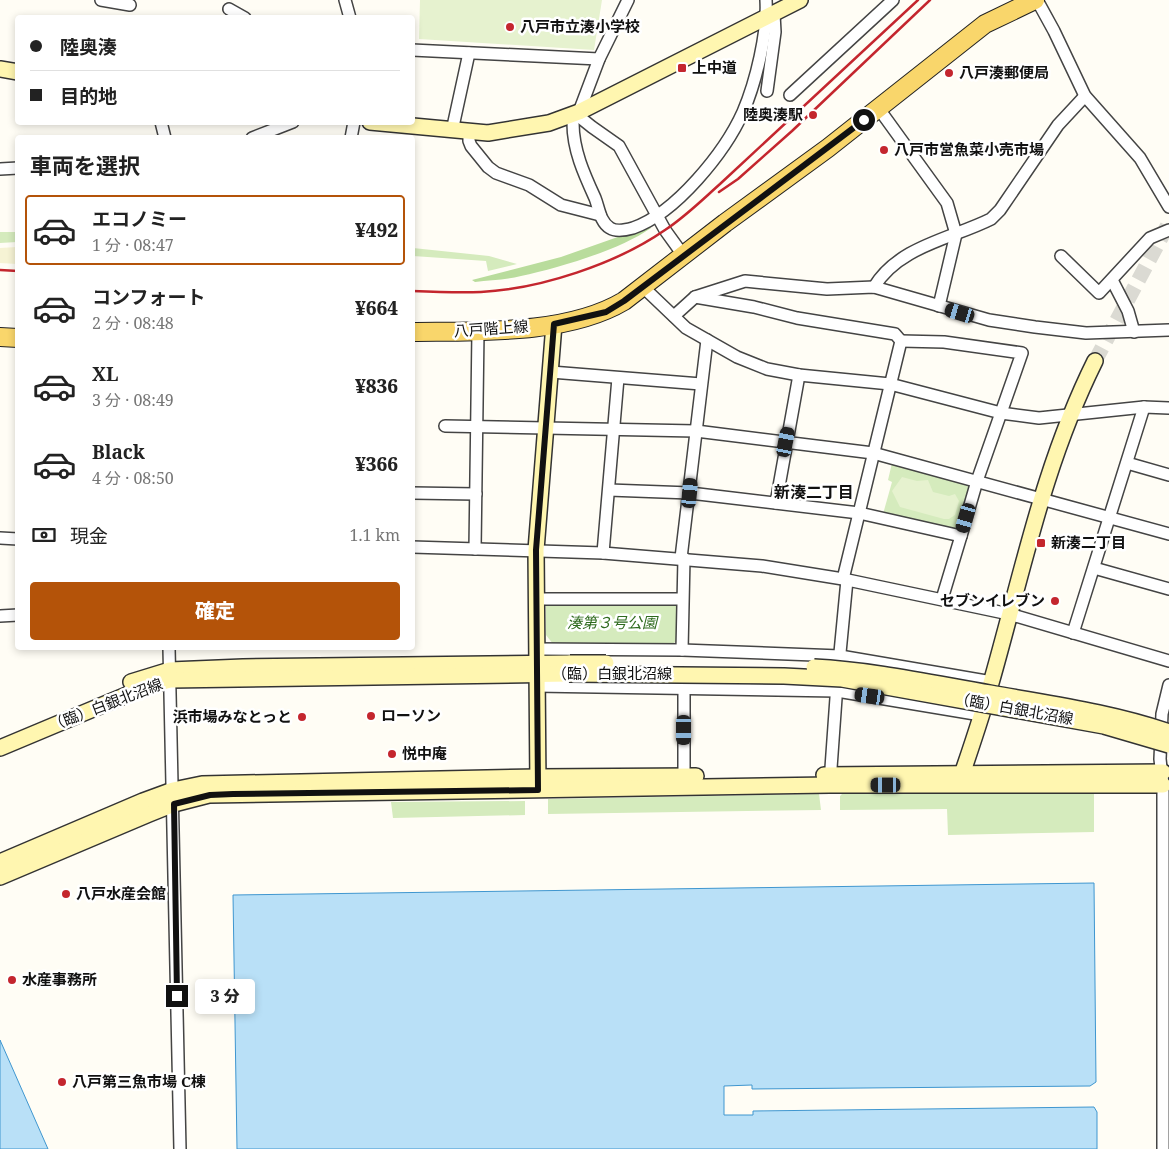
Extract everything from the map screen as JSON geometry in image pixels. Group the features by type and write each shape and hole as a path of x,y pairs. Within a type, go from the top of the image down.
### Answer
{"main road":[{"name":"八戸階上線","path":"415,332 478,331 554,324 606,312 879,109 985,24 1029,1"},
{"path":"0,337 15,338"}],"street":[{"path":"101,0 130,2 132,15"},
{"path":"345,0 349,15"},
{"path":"628,0 599,59 576,117 574,142 586,182 595,199 600,215 610,228 616,230 631,228 658,216 678,200 706,168 735,129 744,110 769,16"},
{"path":"766,0 775,32 767,91"},
{"path":"397,125 488,133 521,129 576,117 800,0"},
{"path":"790,95 892,0"},
{"path":"1029,1 1054,31 1085,96 1140,158 1169,207"},
{"path":"229,9 240,15"},
{"path":"415,50 599,59"},
{"path":"452,131 469,53"},
{"path":"0,69 15,72"},
{"path":"874,287 882,274 904,256 991,219 1000,210 1058,125 1085,96"},
{"path":"879,109 943,197 956,234 939,306"},
{"path":"576,117 619,146 658,216 683,255"},
{"path":"260,135 285,125"},
{"path":"469,132 468,141 471,146 488,167 496,173 529,185 561,205 600,215"},
{"path":"0,169 15,168"},
{"path":"1061,256 1099,293 1150,238 1169,230"},
{"path":"674,316 695,297 745,281 762,280 827,289 874,287 989,320 1086,334 1169,330"},
{"path":"1112,280 1128,311 1134,332"},
{"path":"642,286 686,328 736,357 767,369 799,375 890,384 1001,413 1039,418 1071,413 1144,407 1169,408"},
{"path":"695,297 754,307 798,318 895,334 901,342"},
{"path":"538,783 536,550 545,428 552,372 554,324"},
{"path":"475,549 478,331"},
{"path":"682,650 682,558 707,340"},
{"path":"831,780 845,579 859,513 901,342"},
{"path":"901,342 944,342 1022,353 977,481 942,599"},
{"path":"961,778 992,682 1040,498 1071,413 1095,361"},
{"path":"552,372 701,384"},
{"path":"776,503 799,375"},
{"path":"603,553 618,378"},
{"path":"1073,632 1144,407"},
{"path":"445,426 696,431 874,453 1169,534"},
{"path":"1127,463 1169,475"},
{"path":"609,490 690,493 859,513 961,536"},
{"path":"415,493 476,494"},
{"path":"0,538 15,538"},
{"path":"415,547 603,553 762,566 845,579 1009,614 1169,661"},
{"path":"1094,568 1169,589"},
{"path":"536,598 682,599"},
{"path":"0,616 15,615"},
{"path":"169,650 174,797 180,1149"},
{"path":"536,668 682,650 840,656 992,682"},
{"path":"536,668 684,687 837,691 982,715"},
{"name":"（臨）白銀北沼線","path":"0,736 124,684 170,675 536,668 843,669 1104,714 1169,732"},
{"name":"（臨）白銀北沼線","path":"570,668 842,679 1104,726 1169,745"},
{"name":"（臨）白銀北沼線","path":"0,748 170,675"},
{"path":"1163,1149 1165,924 1163,779 1160,759 1162,714 1169,685"},
{"path":"684,687 684,781"},
{"path":"0,877 202,784 257,782 538,783 961,778 1163,779"},
{"path":"0,862 174,797"}],"shaded area":[{"path":"15,247 15,264 0,263 0,248"}],"green space":[{"name":"八戸市立湊小学校","path":"420,0 602,0 594,50 419,39"},
{"path":"649,226 651,228 623,244 570,263 510,278 475,282 472,280 561,257"},
{"path":"0,232 15,232 15,242 0,243"},
{"path":"415,248 489,256 517,264 488,271 486,261 415,256"},
{"path":"892,463 969,485 971,490 960,527 955,530 883,514 892,482 888,480"},
{"path":"902,477 917,481 928,480 933,492 949,496 955,494 959,501 955,515 949,519 944,519 900,507 892,491"},
{"name":"湊第３号公園","path":"546,600 677,601 677,641 670,645 553,644 546,635"},
{"path":"843,793 1094,794 1094,832 948,835 947,809 840,810 840,796"},
{"path":"819,794 821,810 548,814 548,799"},
{"path":"525,801 525,815 393,818 391,802"}],"water":[{"path":"1094,883 1096,1082 1090,1086 752,1089 752,1085 724,1086 724,1115 753,1115 753,1111 1094,1107 1097,1112 1097,1149 237,1149 233,895"},
{"path":"0,1040 48,1149 0,1149"}],"tunnel":[{"path":"1095,361 1169,223"}],"railway":[{"path":"415,291 481,292 528,286 577,273 601,264 645,242 672,225 693,208 918,0"},
{"path":"719,192 738,179 792,131 930,0"},
{"path":"0,270 15,271"}],"place":[{"name":"八戸市立湊小学校","path":"510,27"},
{"name":"上中道","path":"682,68"},
{"name":"八戸湊郵便局","path":"949,73"},
{"name":"陸奥湊駅","path":"813,115"},
{"name":"八戸市営魚菜小売市場","path":"884,150"},
{"name":"新湊二丁目","path":"1041,543"},
{"name":"セブンイレブン","path":"1055,601"},
{"name":"ローソン","path":"371,716"},
{"name":"浜市場みなとっと","path":"302,717"},
{"name":"悦中庵","path":"392,754"},
{"name":"八戸水産会館","path":"66,894"},
{"name":"水産事務所","path":"12,980"},
{"name":"八戸第三魚市場 C棟","path":"62,1082"}],"district":[{"name":"新湊二丁目","path":"814,492"}],"route":[{"path":"177,996 174,804 210,795 233,794 538,790 536,550 545,428 552,372 554,324 579,320 606,312 624,301 864,120"}]}
